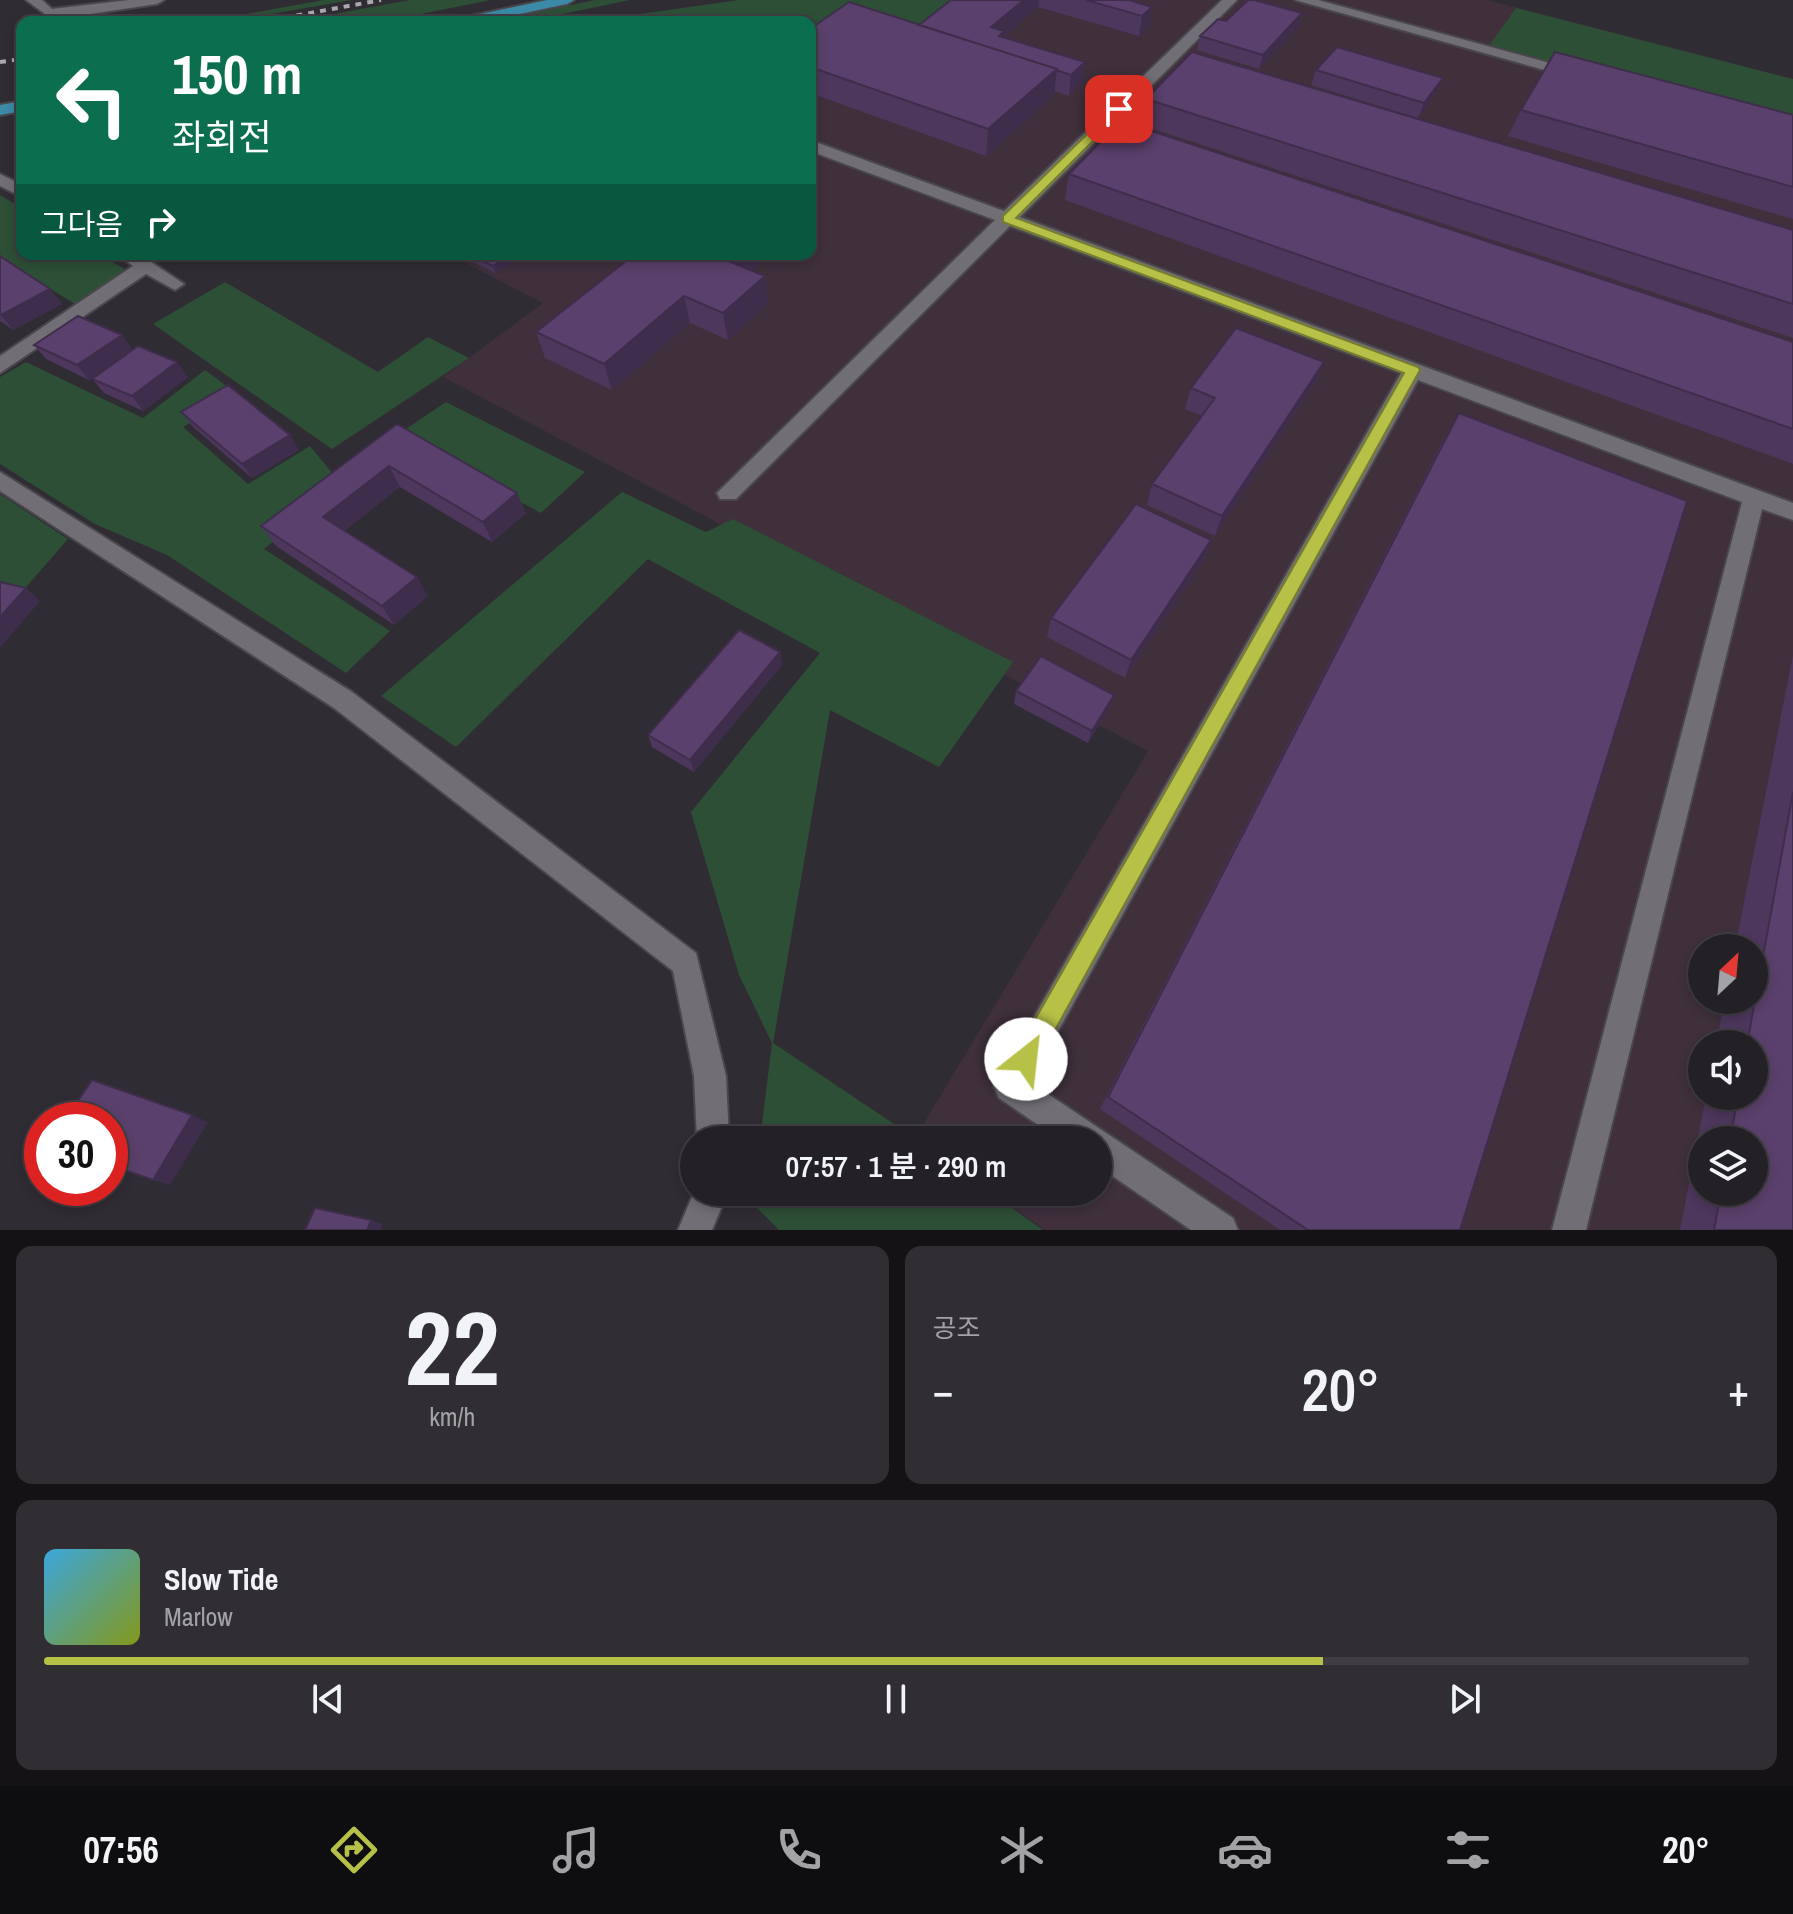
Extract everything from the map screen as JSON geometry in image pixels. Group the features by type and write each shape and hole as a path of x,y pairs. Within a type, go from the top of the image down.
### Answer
{"main road":[{"path":"491,16 567,0"}],"street":[{"path":"33,0 49,13 70,13 157,0"},
{"path":"728,493 1230,0"},
{"path":"1302,0 1594,79"},
{"path":"816,147 1793,512"},
{"path":"136,260 175,284"},
{"path":"0,366 146,266"},
{"path":"1067,1126 1010,1087 1413,370"},
{"path":"0,480 343,700 686,963 710,1076 712,1126"},
{"path":"1569,1230 1754,498"},
{"path":"1112,1156 1221,1230"},
{"path":"695,1230 705,1206"}],"shaded area":[{"path":"773,0 1487,0 1793,79 1793,1230 1045,1230 1011,1206 1112,1206 1112,1126 922,1126 1148,751 443,377 543,303 460,260 816,260 816,16 800,16"}],"green space":[{"path":"324,0 352,0 260,16 235,16"},
{"path":"410,0 491,0 411,16 323,16"},
{"path":"595,0 630,0 553,16 518,16"},
{"path":"739,0 974,0 913,46 816,54 816,16 626,16"},
{"path":"1516,8 1793,79 1793,128 1488,47"},
{"path":"0,195 16,204 16,260 109,260 128,271 75,304 0,258"},
{"path":"225,282 378,372 428,337 469,358 332,449 153,324"},
{"path":"26,362 143,418 205,370 239,395 183,427 248,484 310,446 343,486 264,549 390,631 346,673 167,555 95,524 0,464 0,377"},
{"path":"446,402 585,472 541,513 397,435"},
{"path":"622,492 706,532 733,519 1013,662 939,767 830,710 773,1043 897,1126 762,1126 772,1043 739,975 691,812 820,653 648,559 456,747 381,696"},
{"path":"0,494 68,539 21,593 0,607"},
{"path":"755,1206 1010,1206 1043,1230 779,1230"}],"building":[{"path":"951,0 1024,0 991,27 1004,31 999,36 1085,62 1071,75 919,25"},
{"path":"1086,0 1129,0 1152,7 1142,16"},
{"path":"1248,0 1302,13 1263,55 1200,36 1218,19 1226,21"},
{"path":"849,2 1057,69 988,129 816,69 816,25"},
{"path":"1337,47 1443,78 1424,103 1316,70"},
{"path":"1192,52 1793,230 1793,304 1146,99"},
{"path":"1555,52 1793,115 1793,187 1521,110"},
{"path":"1121,121 1793,342 1793,429 1069,174"},
{"path":"0,256 50,289 0,315"},
{"path":"480,260 502,260 493,266"},
{"path":"627,260 729,260 765,276 723,313 684,296 604,364 536,332"},
{"path":"78,316 122,335 77,365 34,345"},
{"path":"1236,328 1324,362 1222,516 1152,484 1215,398 1191,388"},
{"path":"138,346 177,362 132,396 92,379"},
{"path":"228,385 290,435 242,464 181,412"},
{"path":"1459,413 1687,501 1460,1230 1308,1230 1108,1097"},
{"path":"397,424 517,493 483,522 389,466 323,517 417,577 382,606 261,526"},
{"path":"1136,504 1211,540 1131,660 1051,618"},
{"path":"0,582 26,588 0,617"},
{"path":"739,630 780,652 690,760 648,735"},
{"path":"1041,656 1114,695 1092,731 1016,691"},
{"path":"1793,792 1793,1230 1714,1230 1718,1206 1768,1206 1768,1126 1733,1126 1735,1110 1768,1110 1768,1030 1750,1030 1752,1014 1768,1014 1767,934"},
{"path":"92,1080 192,1115 153,1180 128,1171 128,1102 77,1102"},
{"path":"315,1208 371,1220 367,1230 305,1230"}],"railway":[{"path":"294,16 381,0"},
{"path":"0,62 16,60"}],"route":[{"path":"1026,1059 1413,370 1008,219 1119,109"}]}
